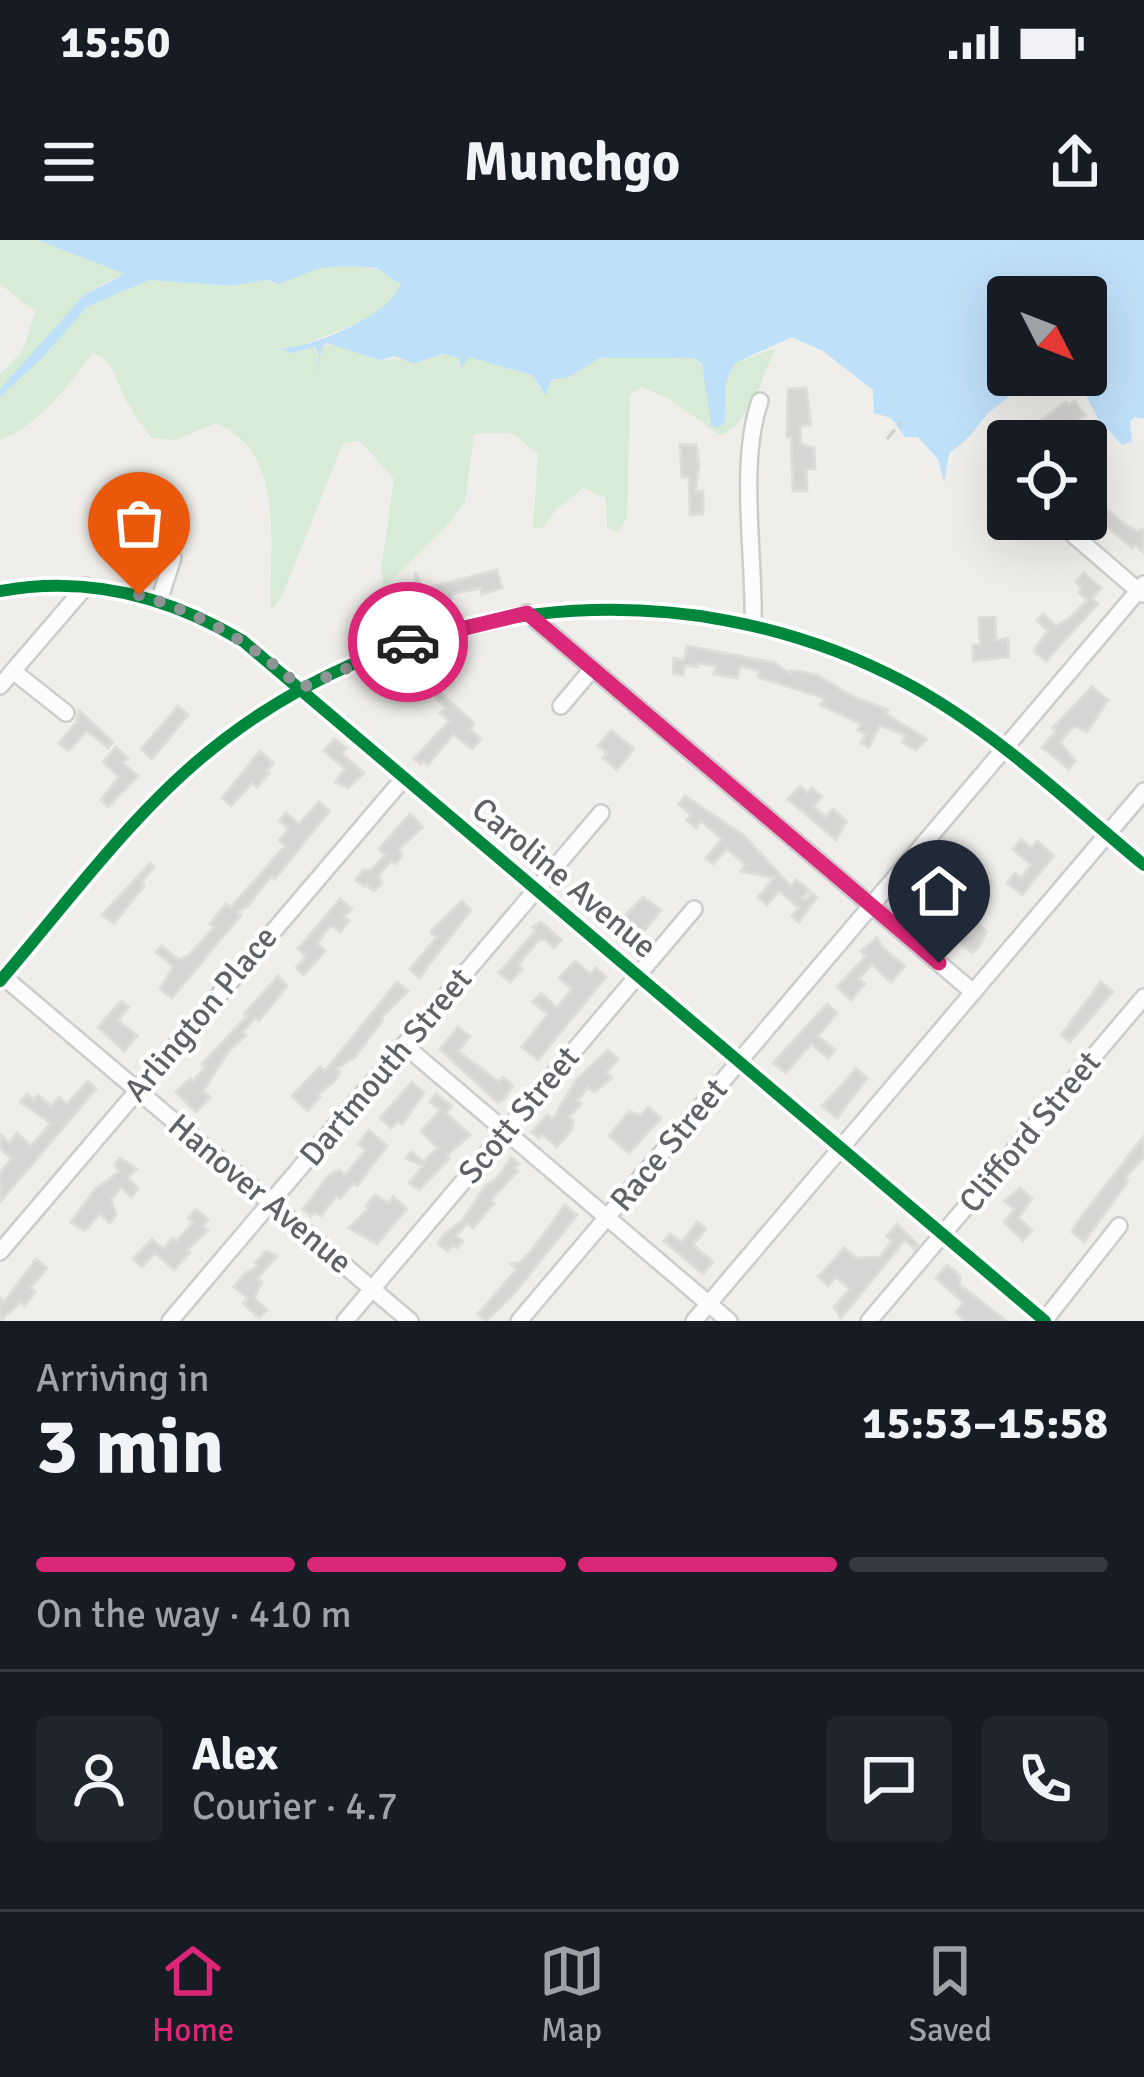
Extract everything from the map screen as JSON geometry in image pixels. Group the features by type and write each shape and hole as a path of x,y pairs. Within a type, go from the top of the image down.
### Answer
{"street":[{"path":"753,624 749,462 760,401"},
{"path":"1081,540 1142,590"},
{"path":"159,601 172,558"},
{"path":"0,686 86,586"},
{"name":"Caroline Avenue","path":"0,591 86,586 159,601 243,641 1044,1321"},
{"name":"Race Street","path":"519,1321 1142,590"},
{"path":"1,978 168,788 235,731 301,688 409,641 527,613 616,608 663,611 753,624 805,640 903,682 976,726 1144,865"},
{"path":"527,613 973,992"},
{"path":"561,706 592,669"},
{"path":"13,671 66,713"},
{"name":"Arlington Place","path":"0,1252 404,778"},
{"path":"694,1321 1144,791"},
{"name":"Dartmouth Street","path":"170,1321 601,813"},
{"name":"Scott Street","path":"344,1321 694,909"},
{"name":"Hanover Avenue","path":"1,978 410,1321"},
{"name":"Clifford Street","path":"869,1321 1144,997"},
{"path":"404,1046 729,1321"},
{"path":"1044,1321 1119,1226"}],"path":[{"path":"887,439 901,422"}],"green space":[{"path":"0,240 38,240 126,274 100,285 0,389 0,374 23,350 35,311 0,284"},
{"path":"356,266 380,271 401,284 393,298 368,318 291,353 312,346 319,355 321,347 335,345 376,359 414,364 447,355 461,358 461,366 469,357 532,375 540,389 609,357 695,358 707,379 711,424 725,422 726,381 735,363 775,348 747,410 720,435 669,399 642,387 630,395 627,518 618,532 607,528 606,498 583,488 543,528 533,527 538,454 512,433 474,434 465,502 385,587 381,571 394,479 360,441 343,443 282,596 271,610 269,504 255,456 239,437 216,423 175,440 151,438 126,401 110,364 93,352 40,415 0,440 0,397 87,307 149,280 230,286 266,280 274,284 319,268"}],"water":[{"path":"38,240 1144,240 1144,419 1134,417 1132,441 1122,445 1107,429 1107,420 1099,420 1086,396 1107,396 1107,276 987,276 987,396 1010,396 949,454 944,482 938,459 918,437 905,437 891,418 874,413 873,390 823,351 792,337 735,363 726,381 725,422 717,429 711,424 702,364 695,358 600,358 569,377 551,380 546,395 532,375 469,357 461,369 460,358 442,354 414,364 395,356 379,360 327,343 322,347 316,379 319,355 315,347 291,353 282,349 313,342 367,318 401,284 376,268 356,266 319,268 279,284 149,280 87,307 0,397 0,389 84,295 125,274"}],"building":[{"path":"806,388 811,425 800,426 801,444 814,448 815,469 806,469 807,491 793,491 788,389"},
{"path":"1075,401 1085,415 1078,420 1041,420 1066,402"},
{"path":"680,445 696,445 695,491 703,491 703,514 690,515 689,477 682,477"},
{"path":"1107,509 1137,531 1144,529 1144,553 1135,545 1132,548 1107,526"},
{"path":"497,570 502,588 452,594 452,598 406,611 402,599 415,595 415,572 423,589"},
{"path":"1084,573 1101,588 1092,599 1098,604 1046,661 1034,651 1048,630 1037,621 1043,614 1056,626 1072,616 1087,600 1076,582"},
{"path":"995,617 996,641 1008,638 1009,657 973,661 973,645 980,645 979,618"},
{"path":"687,646 775,663 790,674 800,671 818,676 888,710 886,714 927,739 916,750 902,742 906,736 880,725 869,747 861,743 866,734 858,730 861,724 821,705 824,698 758,677 759,671 741,666 737,678 714,674 716,666 697,663 697,667 685,665 683,675 673,673 674,658 684,660"},
{"path":"1092,687 1108,700 1087,732 1074,726 1060,742 1075,761 1069,769 1042,747 1056,731 1053,728"},
{"path":"438,691 471,720 470,730 481,739 472,749 453,734 428,765 421,764 414,759 449,721 440,713 445,708 434,695"},
{"path":"178,706 188,715 152,759 141,749"},
{"path":"79,710 113,742 108,748 87,731 68,751 59,743 76,723"},
{"path":"611,730 634,749 617,770 598,746"},
{"path":"334,739 346,748 342,754 364,773 348,788 335,782 345,769 324,751"},
{"path":"116,747 128,758 123,763 138,776 108,807 101,800 119,777 103,762"},
{"path":"260,751 273,763 269,773 231,806 222,798"},
{"path":"800,786 822,797 813,806 826,817 833,809 847,821 836,840 788,799"},
{"path":"685,796 743,835 791,886 796,880 805,886 809,891 802,898 805,901 812,893 817,897 799,922 792,916 799,908 779,891 767,905 758,897 774,878 741,871 746,865 727,849 713,864 706,858 722,839 701,821 696,828 687,820 691,815 679,804"},
{"path":"319,802 329,811 275,879 271,876 248,906 237,912 241,915 172,998 160,989 173,967 156,952 162,946 179,960 190,954 214,927 210,924 226,904 231,907 285,846 279,840 289,829 279,821 286,813 299,824"},
{"path":"410,814 423,827 399,849 402,856 395,864 391,861 378,876 382,883 374,891 365,887 356,880 385,855 379,849"},
{"path":"1021,839 1031,848 1037,841 1054,856 1022,895 1007,883 1015,873 1021,878 1031,865 1013,849"},
{"path":"150,863 154,867 141,883 144,886 114,923 102,915"},
{"path":"912,882 972,932 978,924 987,931 978,948 972,953 916,906 903,892"},
{"path":"643,897 661,910 637,940 629,939 614,928"},
{"path":"340,899 352,909 344,917 349,921 340,932 329,928 317,943 325,951 304,975 296,968 306,957 298,949"},
{"path":"462,901 471,910 419,978 410,969 437,937 431,933 434,928"},
{"path":"541,922 561,940 554,948 539,940 510,982 499,973 536,930 532,927"},
{"path":"877,937 905,966 891,982 872,964 859,979 865,984 851,1000 837,987"},
{"path":"575,961 590,974 596,968 606,977 538,1060 522,1047 548,1014 533,1002 541,993 557,1008 572,989 559,978"},
{"path":"278,976 287,986 229,1051 203,1091 210,1097 196,1112 176,1092 193,1081 205,1067 202,1064"},
{"path":"397,982 408,991 381,1018 355,1057 336,1069 340,1072 335,1081 317,1095 308,1111 292,1096 320,1067 325,1071"},
{"path":"1101,982 1113,992 1070,1042 1061,1035"},
{"path":"121,1001 129,1007 118,1020 137,1036 124,1051 98,1027"},
{"path":"827,1004 837,1013 818,1036 835,1050 828,1058 811,1044 786,1073 773,1063"},
{"path":"458,1027 470,1037 458,1051 499,1082 503,1077 513,1086 498,1103 440,1049"},
{"path":"608,1050 618,1059 606,1073 612,1078 594,1092 588,1087 577,1101 581,1104 569,1117 571,1131 557,1147 542,1134 539,1138 532,1132 547,1115 553,1119 576,1080"},
{"path":"856,1069 867,1078 837,1118 822,1106"},
{"path":"88,1081 96,1089 0,1202 0,1173 12,1158 0,1148 0,1134 9,1143 17,1133 31,1146 51,1123 20,1102 27,1094 34,1100 38,1095 51,1106 59,1097 67,1104"},
{"path":"412,1082 424,1093 402,1124 398,1121 391,1128 380,1118"},
{"path":"436,1094 452,1106 446,1113 470,1135 419,1190 409,1183 423,1166 406,1158 411,1152 424,1162 437,1148 421,1131 440,1110 430,1102"},
{"path":"648,1107 661,1118 629,1153 609,1136 629,1111 641,1116"},
{"path":"369,1130 387,1146 357,1186 353,1183 340,1199 336,1196 321,1216 314,1212 311,1216 303,1209 329,1175 339,1170 345,1175 366,1150 358,1144"},
{"path":"1144,1136 1144,1157 1084,1242 1072,1232 1078,1221"},
{"path":"120,1158 137,1169 128,1178 138,1189 131,1197 121,1187 111,1200 116,1215 110,1223 99,1214 85,1231 71,1222 95,1189 119,1172 115,1164"},
{"path":"511,1158 519,1164 518,1171 473,1228 467,1223 456,1236 463,1241 448,1251 438,1244 463,1220"},
{"path":"1020,1188 1032,1198 1019,1218 1032,1230 1023,1241 1004,1222 1015,1209 1004,1201"},
{"path":"375,1195 388,1203 393,1197 407,1209 377,1244 349,1228"},
{"path":"565,1205 577,1215 486,1321 478,1314 517,1269 511,1264 519,1263 532,1250"},
{"path":"196,1209 208,1220 203,1226 208,1230 174,1270 155,1253 142,1267 133,1259 152,1239 163,1249 173,1238 177,1241 193,1222 188,1218"},
{"path":"697,1222 706,1229 693,1245 713,1262 703,1274 664,1241 670,1234 682,1242"},
{"path":"897,1224 918,1245 915,1249 905,1240 841,1318 834,1307 850,1289 836,1277 828,1286 818,1277 844,1248 856,1258 880,1257"},
{"path":"266,1251 277,1256 258,1278 262,1282 254,1298 267,1310 259,1318 243,1303 248,1298 234,1287 258,1266 255,1263"},
{"path":"36,1259 47,1268 30,1288 35,1292 25,1306 21,1302 0,1321 0,1298 4,1302"},
{"path":"947,1265 960,1276 959,1284 1006,1321 965,1321 956,1312 964,1303 936,1278"}],"cycle path":[{"path":"0,591 64,586 126,593 186,612 243,641 1045,1321"},
{"path":"0,981 167,789 271,707 355,663 444,632 537,614 631,610 726,620 818,644 906,683 970,722 1144,865"}],"way so far":[{"path":"139,595 217,626 272,662 301,688 408,642"}],"route":[{"path":"408,642 527,613 939,963"}]}
